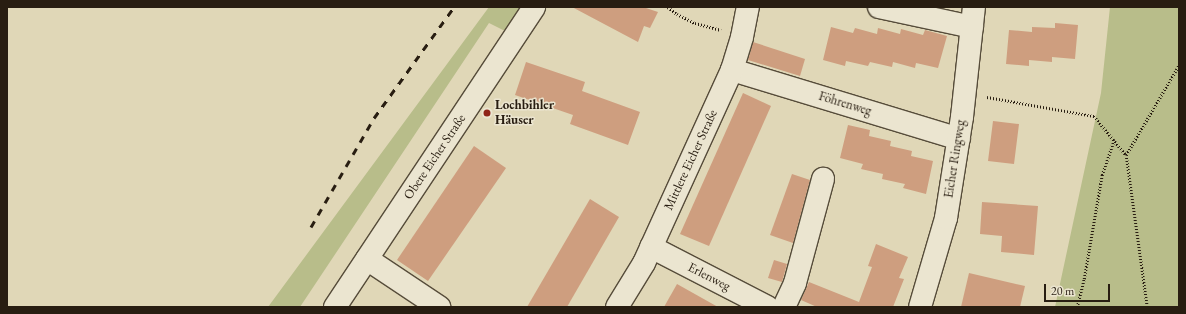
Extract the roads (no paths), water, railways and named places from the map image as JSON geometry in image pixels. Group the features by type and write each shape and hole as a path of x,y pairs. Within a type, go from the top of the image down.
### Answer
{"street":[{"name":"Obere Eicher Straße","path":"335,307 534,7"},
{"name":"Mittlere Eicher Straße","path":"617,307 651,247 732,70 742,36 748,7"},
{"path":"879,7 973,17"},
{"name":"Eicher Ringweg","path":"920,307 946,218 959,139 973,17"},
{"name":"Föhrenweg","path":"732,70 959,139"},
{"path":"784,307 795,283 824,179"},
{"name":"Erlenweg","path":"651,247 767,307"},
{"path":"367,259 439,307"}],"railway":[{"path":"311,227 374,118 454,7"}],"place":[{"name":"Lochbihler Häuser","path":"487,113"}]}
